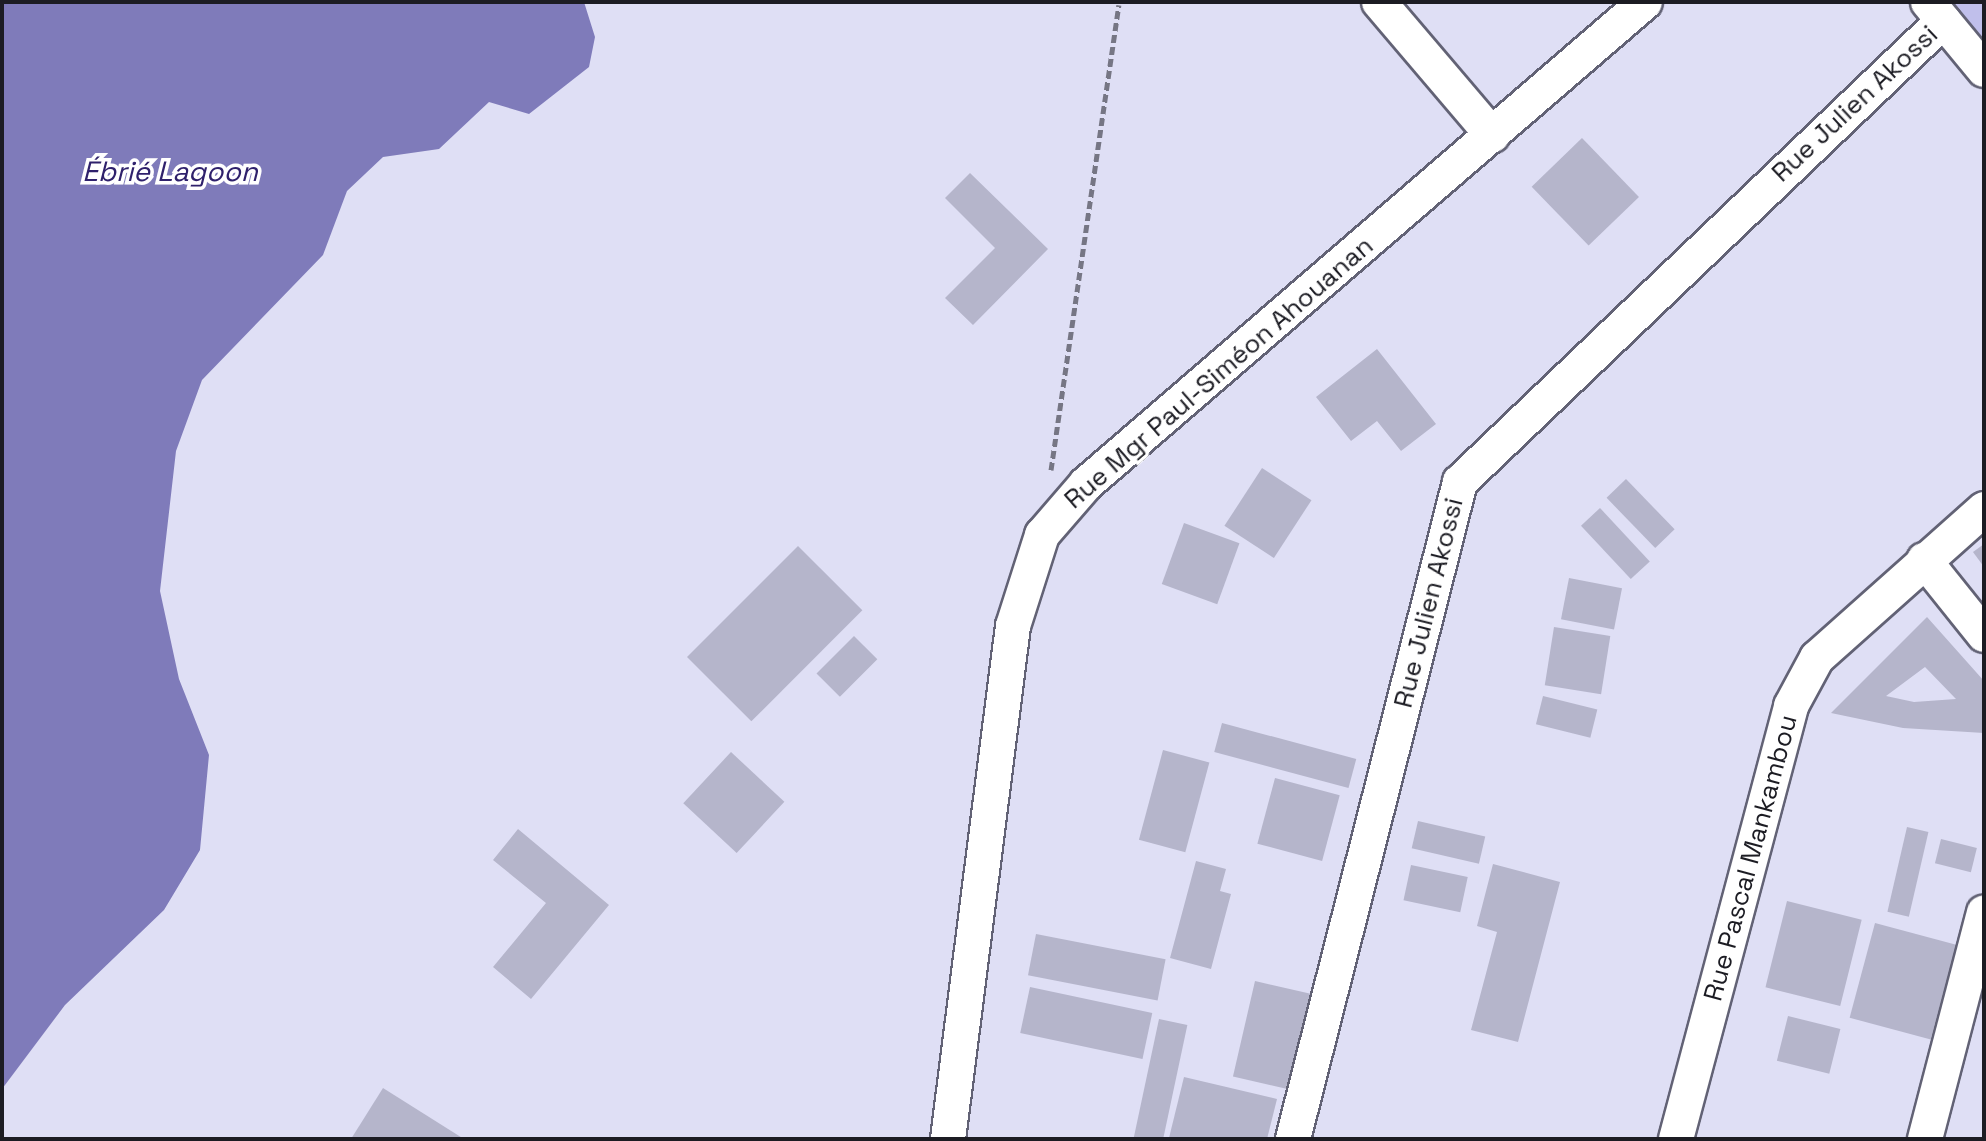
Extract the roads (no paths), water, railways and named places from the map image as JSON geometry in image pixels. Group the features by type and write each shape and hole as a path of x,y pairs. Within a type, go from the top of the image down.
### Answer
{"street":[{"path":"1379,2 1492,135"},
{"name":"Rue Mgr Paul-Siméon Ahouanan","path":"948,1139 1013,626 1042,535 1086,484 1645,2"},
{"path":"1936,11 1984,70"},
{"name":"Rue Julien Akossi","path":"1293,1139 1460,482 1936,11"},
{"name":"Rue Pascal Mankambou","path":"1676,1139 1791,706 1817,658 1984,509"},
{"path":"1924,560 1984,635"},
{"path":"1925,1139 1984,913"}],"water":[{"name":"Ébrié Lagoon","path":"2,2 584,2 595,37 589,67 529,114 489,102 439,149 383,157 347,191 323,255 202,380 176,451 160,591 179,679 209,755 200,850 164,910 65,1005 2,1089"}]}
